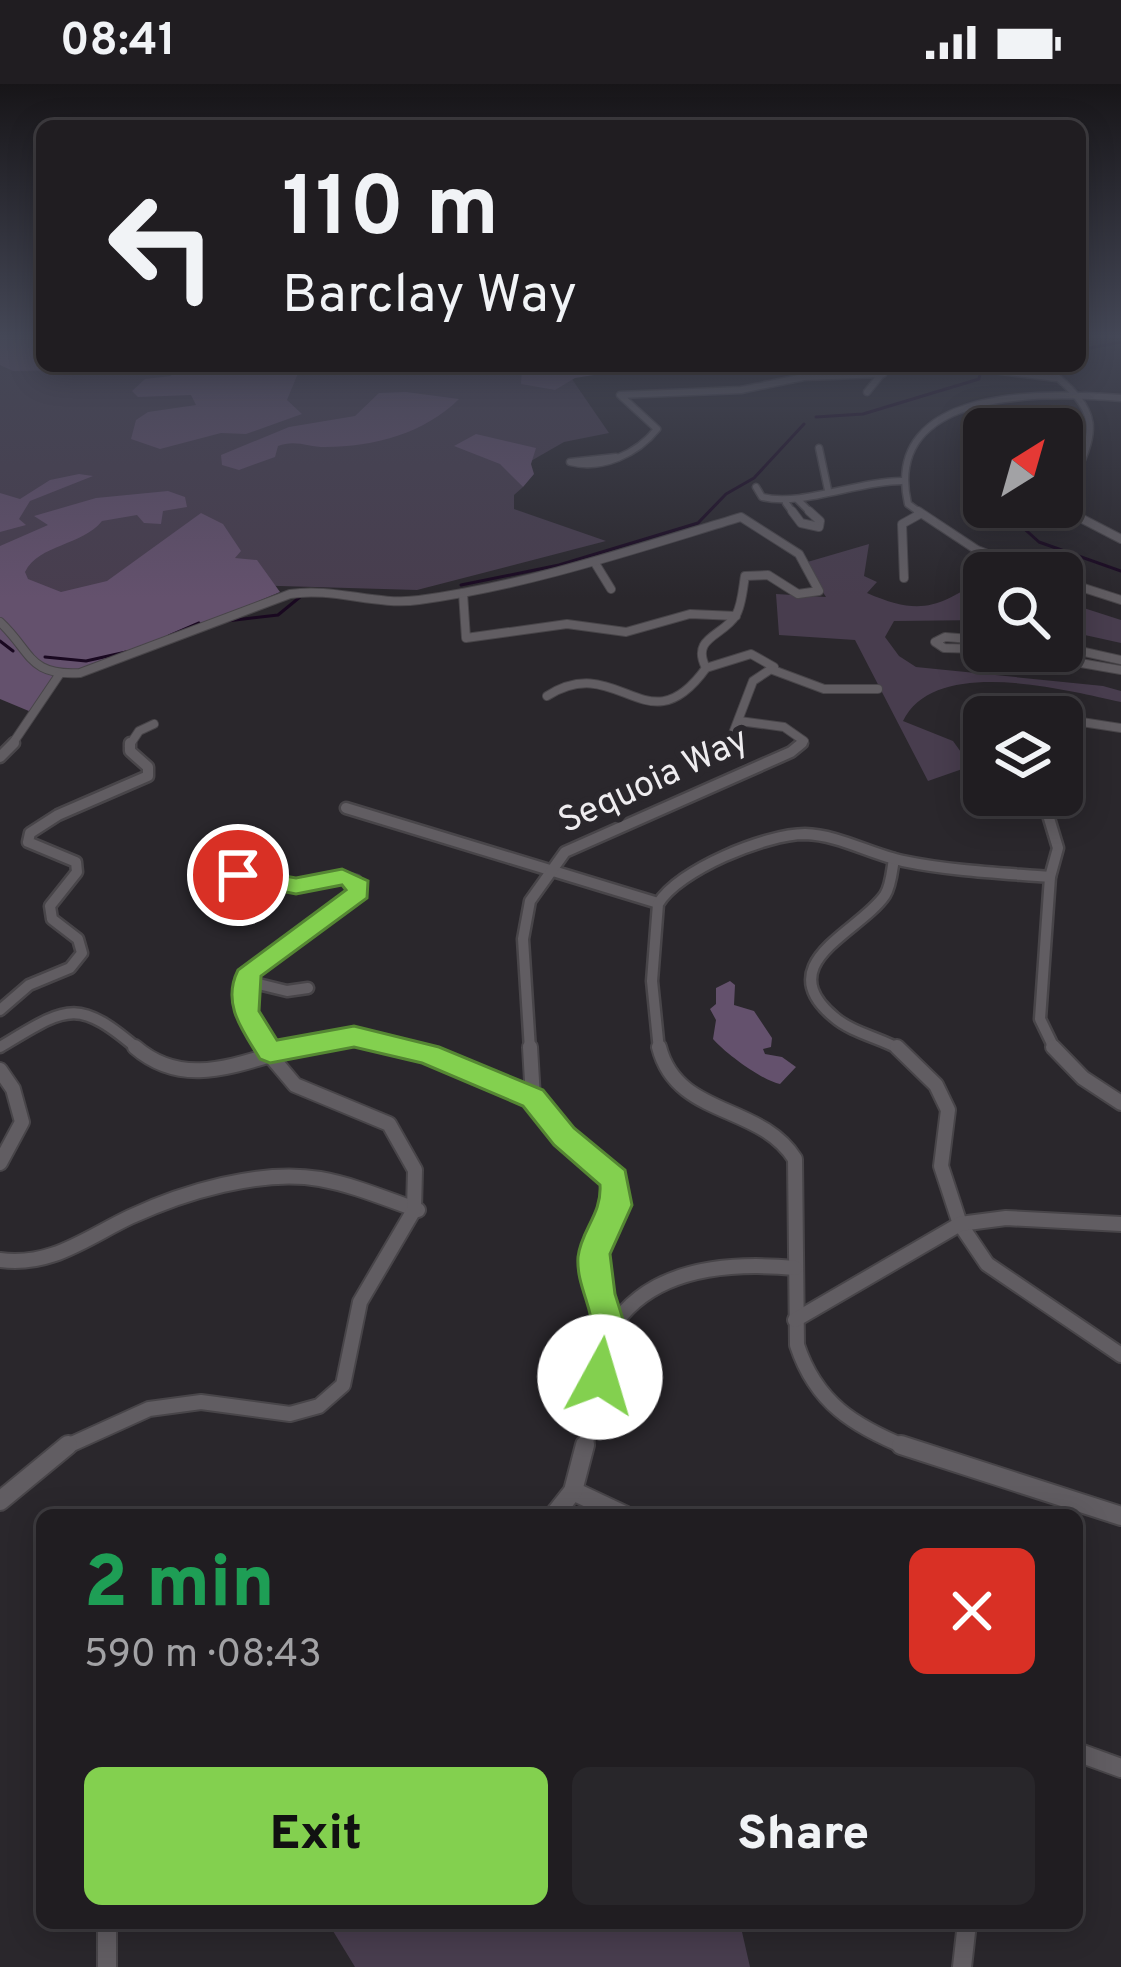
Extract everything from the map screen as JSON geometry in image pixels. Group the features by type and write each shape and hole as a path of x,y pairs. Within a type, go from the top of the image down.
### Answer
{"street":[{"path":"616,457 570,462 587,466 616,457 650,441 657,429 649,422"},
{"path":"943,422 905,457 902,481 908,504 981,552"},
{"path":"1083,461 1089,422"},
{"path":"1083,446 1090,434"},
{"path":"819,448 828,490"},
{"path":"756,487 762,497 786,503 871,481 902,481"},
{"path":"786,503 806,527 819,527 820,521 798,500"},
{"path":"904,578 902,524 920,514"},
{"path":"1,624 34,666 59,675 113,662 288,594 327,589 404,602 464,593 595,563 741,517 799,554 819,591 809,597 794,595 768,575 745,576 736,616 705,640 704,663 691,695 673,702 643,700 583,678 565,680 547,696"},
{"path":"1083,521 1121,539"},
{"path":"1103,531 1121,524"},
{"path":"595,563 611,589"},
{"path":"1083,588 1121,600"},
{"path":"464,593 466,638 571,624 626,632 690,614 736,616"},
{"path":"1083,652 1121,660"},
{"path":"704,663 751,653 769,658 773,670 804,683 862,692 878,689"},
{"path":"1083,663 1121,670"},
{"path":"732,736 753,681 773,670"},
{"path":"0,757 23,737 36,706 59,675"},
{"name":"Sequoia Way","path":"533,1098 523,939 530,902 565,852 791,752 804,741 784,728 739,721"},
{"path":"1083,722 1121,728"},
{"path":"0,1010 28,986 70,968 82,953 78,939 52,919 50,906 77,872 76,862 33,848 28,842 30,832 55,815 135,786 148,776 148,767 130,751 129,744 139,731 154,724"},
{"path":"346,808 658,903"},
{"path":"1048,816 1058,848 1050,877 1040,1018 1043,1035 1088,1083 1121,1102"},
{"path":"1050,877 894,859 824,835 782,836 680,880 658,903 651,957 662,1061 669,1076 690,1095 771,1129 788,1141 795,1159 795,1319 806,1375 828,1404 854,1425 1121,1516"},
{"path":"894,859 886,894 823,948 812,979 824,1011 899,1048 936,1085 948,1110 941,1166 959,1224 987,1264 1121,1355"},
{"path":"0,1501 52,1451 163,1406 199,1402 283,1414 316,1408 333,1396 353,1370 358,1306 418,1210 412,1159 390,1124 306,1092 285,1076 245,1012 246,981 266,957 358,892 356,881 342,877 296,886 238,875"},
{"path":"246,981 287,992 308,988"},
{"path":"0,1047 50,1017 78,1013 101,1018 172,1072 211,1069 340,1036 429,1054 533,1098 564,1136 614,1179 619,1192 594,1254 598,1294 610,1332 573,1491 559,1509"},
{"path":"0,1070 14,1089 22,1122 0,1163"},
{"path":"0,1261 24,1264 44,1259 142,1211 287,1176 319,1178 418,1210"},
{"path":"795,1319 959,1224 1006,1218 1121,1223"},
{"path":"610,1332 659,1284 727,1263 795,1268"},
{"path":"573,1491 611,1509"},
{"path":"1083,1754 1121,1768"},
{"path":"107,1929 107,1967"},
{"path":"962,1967 967,1929"}],"shaded area":[{"path":"0,422 601,422 609,433 564,442 510,473 523,487 514,495 514,509 606,541 417,590 249,585 0,623"},
{"path":"136,422 280,422 246,434 221,433 160,449 131,439"},
{"path":"320,422 429,422 380,441 325,447 284,444 278,446 275,457 239,470 222,465 221,455 289,427"},
{"path":"476,434 536,448 531,464 534,474 523,487 500,464 454,446"},
{"path":"93,476 30,501 19,519 26,525 0,532 0,493 20,499 50,480"},
{"path":"168,491 185,497 187,507 163,511 161,524 144,523 137,515 102,521 84,536 40,556 25,572 28,579 61,592 107,581 201,513 223,524 241,551 235,558 257,560 280,592 114,663 62,676 36,714 0,699 0,546 48,525 34,516 96,498"},
{"path":"869,544 864,576 877,582 867,593 915,606 941,602 963,590 963,620 894,621 885,637 899,656 916,667 1103,686 1121,691 1121,702 1002,682 942,689 919,701 903,721 953,741 963,755 963,769 928,781 855,640 779,635 776,594 826,597 804,563"},
{"path":"1083,608 1121,620 1121,643 1083,635"},
{"path":"730,981 735,985 734,1005 754,1011 772,1038 771,1047 763,1049 765,1054 782,1057 796,1067 780,1084 745,1066 713,1039 716,1020 710,1009 716,1004 716,988"},
{"path":"326,1929 741,1929 750,1967 355,1967 333,1931"}],"waterway":[{"path":"461,585 559,565 698,523 726,494 754,478 804,424"},
{"path":"1023,528 1039,542 1121,571"},
{"path":"227,621 278,615 300,597"},
{"path":"169,636 199,623"},
{"path":"0,641 13,651"},
{"path":"45,657 86,661 126,652"}],"route":[{"path":"238,875 296,886 342,877 356,881 358,892 251,970 245,1012 270,1052 354,1036 429,1054 533,1098 564,1136 614,1179 617,1205 594,1254 598,1294 610,1332 600,1377"}]}
